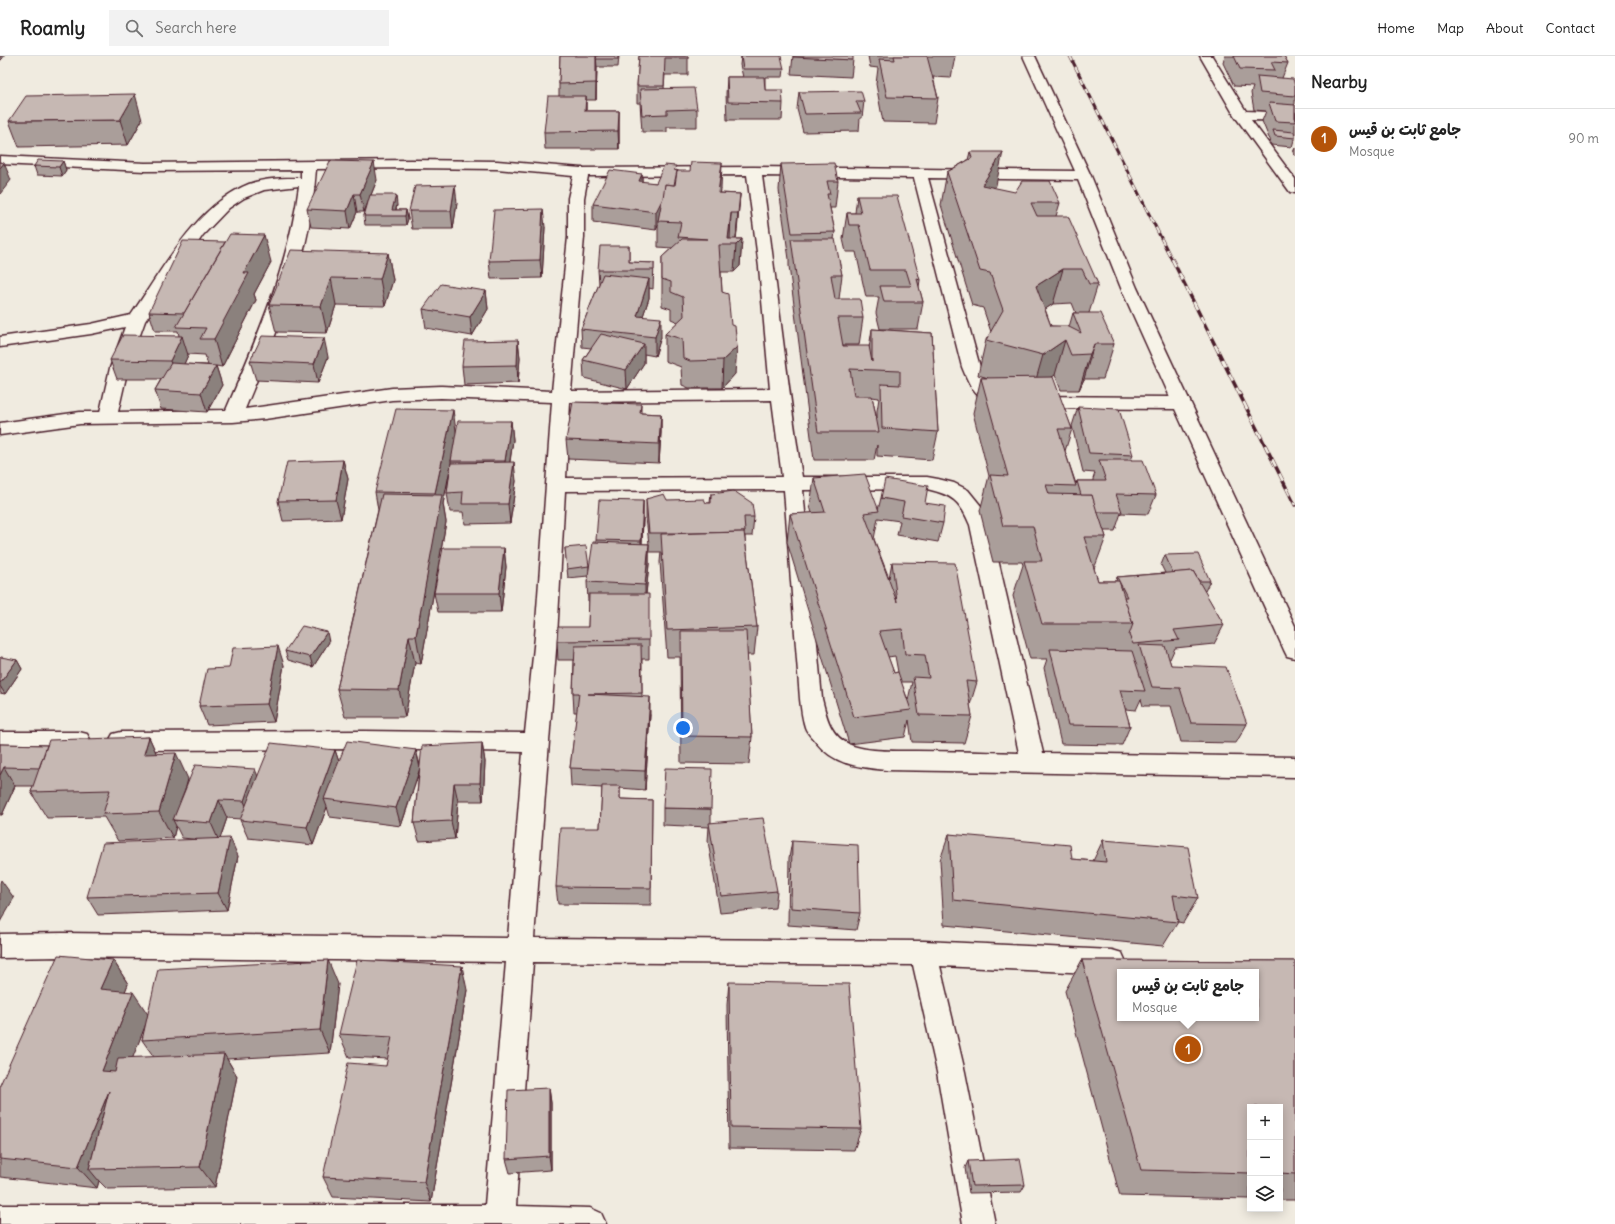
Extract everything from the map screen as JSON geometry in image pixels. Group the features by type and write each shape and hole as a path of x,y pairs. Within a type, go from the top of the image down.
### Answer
{"street":[{"path":"1029,56 1084,176 1129,288 1295,650"},
{"path":"1206,56 1242,115 1295,189"},
{"path":"1242,115 1295,117"},
{"path":"0,160 145,167 497,165 581,172 754,171 1084,176"},
{"path":"233,416 261,347 294,254 305,200 309,165"},
{"path":"754,171 767,267 780,394 793,483 811,699 817,727 830,743 840,751 857,756 886,760 1295,767"},
{"path":"499,1223 546,629 561,397 576,237 576,198 581,172"},
{"path":"920,174 971,367 983,392 989,397 998,400 1014,402 1182,403"},
{"path":"108,417 114,384 137,319 154,296 182,250 212,215 242,193 256,187 288,182 307,182"},
{"path":"0,342 91,329 137,319"},
{"path":"0,429 80,418 175,418 233,416 265,413 392,394 441,392 561,397 780,394"},
{"path":"556,485 927,483 959,492 969,500 980,525 1033,762"},
{"path":"0,741 364,740 536,743"},
{"path":"0,946 58,956 256,948 924,954 1137,963"},
{"path":"924,954 951,1072 979,1224"},
{"path":"0,1221 590,1224"}],"building":[{"path":"560,56 596,56 596,83 559,84"},
{"path":"597,56 618,56 618,59 596,59"},
{"path":"639,56 688,56 688,58 665,58 664,86 637,86"},
{"path":"741,56 781,56 784,69 743,69"},
{"path":"853,56 853,60 793,57"},
{"path":"894,56 927,56 938,98 887,97 879,59 895,60"},
{"path":"1234,56 1284,56 1288,63 1271,62 1275,70 1240,69"},
{"path":"1257,76 1293,79 1295,96 1260,93"},
{"path":"727,77 764,77 765,90 782,90 783,103 728,102"},
{"path":"694,88 697,109 667,110 667,114 642,115 640,89"},
{"path":"861,91 864,101 856,101 861,113 805,114 799,92"},
{"path":"135,94 120,120 9,121 26,96"},
{"path":"548,96 586,96 585,111 619,111 618,131 544,132"},
{"path":"1269,103 1295,105 1295,122 1275,121"},
{"path":"1273,130 1294,132 1295,138 1275,136"},
{"path":"970,152 1003,152 982,185 1015,192 1022,181 1050,181 1060,203 1031,203 1037,216 1068,216 1098,284 1089,284 1082,269 1063,269 1036,286 1051,326 1067,326 1081,333 1073,313 1100,313 1114,344 1094,344 1090,354 1071,355 1065,340 1043,355 986,340 1003,310 990,273 980,271 947,172 972,158"},
{"path":"38,160 63,161 59,167 34,166"},
{"path":"330,161 374,162 360,194 354,194 347,211 307,209"},
{"path":"0,162 4,163 0,168"},
{"path":"691,162 722,163 718,193 740,194 738,213 731,213 728,239 742,239 736,245 719,245 722,292 728,294 731,325 735,326 737,347 723,360 690,361 683,358 682,339 665,334 684,316 683,297 671,292 671,282 662,279 662,257 682,239 708,239 678,237 681,222 658,221 665,184 675,185 677,171 690,171"},
{"path":"834,163 838,181 827,181 830,194 827,194 835,232 792,233 781,164"},
{"path":"664,165 676,166 674,170 678,171 674,185 665,184 663,198 656,212 593,204 610,170 642,174 639,181 656,183"},
{"path":"455,185 451,211 409,211 415,186"},
{"path":"370,195 396,195 392,210 406,210 405,216 364,216"},
{"path":"857,196 897,196 920,280 917,279 923,302 884,302 880,286 911,286 906,270 870,270 859,225 849,225 847,213 861,213"},
{"path":"543,209 540,260 489,261 494,210"},
{"path":"230,234 264,235 244,273 249,273 214,339 200,339 206,328 176,327"},
{"path":"791,239 835,239 842,275 831,275 835,299 860,299 863,318 838,318 843,346 869,346 872,362 872,329 932,333 938,432 882,428 881,384 900,385 900,371 850,369 854,396 872,396 879,432 818,432"},
{"path":"183,241 225,242 184,313 149,312"},
{"path":"600,246 629,246 629,262 654,263 654,270 598,270"},
{"path":"291,250 388,253 380,279 331,278 321,306 269,305"},
{"path":"603,274 649,279 637,316 661,318 655,337 581,329"},
{"path":"441,284 486,291 470,317 423,309"},
{"path":"601,334 644,344 626,370 583,360"},
{"path":"123,335 182,336 170,361 110,360"},
{"path":"262,336 324,338 314,364 250,361"},
{"path":"518,340 517,365 462,366 465,341"},
{"path":"171,363 216,366 201,393 155,390"},
{"path":"1053,377 1072,429 1058,429 1076,486 1046,485 1049,494 1092,495 1106,537 1084,537 1098,581 1119,581 1133,624 1042,624 1024,561 1042,561 1033,526 1003,526 990,475 1008,476 981,378"},
{"path":"573,402 641,404 640,413 661,414 659,444 566,440"},
{"path":"1078,407 1119,409 1133,455 1089,453"},
{"path":"396,409 453,410 435,493 375,492"},
{"path":"458,421 511,421 505,461 451,461"},
{"path":"343,460 336,500 278,501 287,462"},
{"path":"1099,460 1143,460 1156,495 1116,494 1122,512 1097,512 1092,495 1081,495 1077,481 1106,481"},
{"path":"514,462 508,504 462,504 463,492 447,493 451,463"},
{"path":"865,474 879,511 864,513 897,602 892,562 955,563 977,682 966,681 972,716 919,715 913,677 929,678 925,655 905,654 902,629 879,631 894,673 898,672 911,710 854,717 790,514 825,512 814,478"},
{"path":"885,479 928,486 925,503 945,506 943,523 901,516 904,502 881,498"},
{"path":"734,491 752,503 754,517 744,517 745,532 649,533 646,499 664,494 667,500 704,499 706,503 711,503 711,494"},
{"path":"382,494 442,495 416,636 409,636 399,690 337,689"},
{"path":"599,500 643,501 641,541 596,540"},
{"path":"744,532 757,627 667,630 661,534"},
{"path":"593,542 649,544 645,585 587,582"},
{"path":"586,546 589,566 567,569 565,548"},
{"path":"443,548 504,548 499,593 434,593"},
{"path":"1198,554 1210,581 1199,581 1193,571 1173,573 1165,555"},
{"path":"1193,571 1224,625 1174,630 1179,640 1133,644 1129,635 1133,624 1124,597 1127,597 1117,577"},
{"path":"589,594 649,594 649,640 557,641 558,627 588,627"},
{"path":"302,626 327,632 310,657 285,651"},
{"path":"681,631 746,631 752,737 682,736"},
{"path":"641,645 642,693 588,694 650,697 645,771 570,768 579,693 573,693 575,646"},
{"path":"1139,645 1165,646 1171,665 1226,667 1247,724 1191,723 1180,688 1152,687"},
{"path":"278,646 267,704 199,706 207,669 229,668 233,648"},
{"path":"1050,649 1132,651 1145,691 1120,690 1130,726 1068,725"},
{"path":"0,658 17,660 0,683"},
{"path":"149,737 144,754 176,753 159,812 103,814 110,790 31,792 49,740"},
{"path":"347,741 416,750 396,808 324,799"},
{"path":"271,743 335,750 307,827 240,820"},
{"path":"482,743 480,783 454,783 451,821 414,823 422,746"},
{"path":"0,744 47,745 39,768 4,767 0,775"},
{"path":"195,765 255,769 244,801 219,800 211,823 173,820"},
{"path":"665,768 712,769 711,809 663,808"},
{"path":"602,786 620,786 620,799 652,800 651,888 556,887 560,828 600,828"},
{"path":"763,818 777,891 721,896 709,823"},
{"path":"949,834 1070,845 1072,859 1106,862 1103,840 1188,847 1198,898 1173,895 1178,922 953,900"},
{"path":"230,838 218,893 87,897 103,843"},
{"path":"792,841 858,845 860,913 791,908"},
{"path":"58,955 113,960 100,989 133,992 102,1071 115,1072 118,1058 224,1054 200,1167 89,1169 109,1091 78,1167 0,1159 0,1085"},
{"path":"328,960 320,1030 142,1040 158,969"},
{"path":"357,960 462,966 424,1182 323,1177 348,1063 386,1066 392,1037 339,1034"},
{"path":"1082,960 1295,961 1295,1174 1283,1173 1283,1104 1247,1104 1247,1173 1141,1170"},
{"path":"729,982 849,984 861,1129 731,1127"},
{"path":"549,1088 549,1156 506,1159 508,1090"},
{"path":"1020,1159 1025,1185 972,1186 968,1161"}],"railway":[{"path":"1070,56 1172,260"},
{"path":"1172,259 1295,505"}],"place":[{"name":"جامع ثابت بن قیس","path":"1188,1049"}]}
